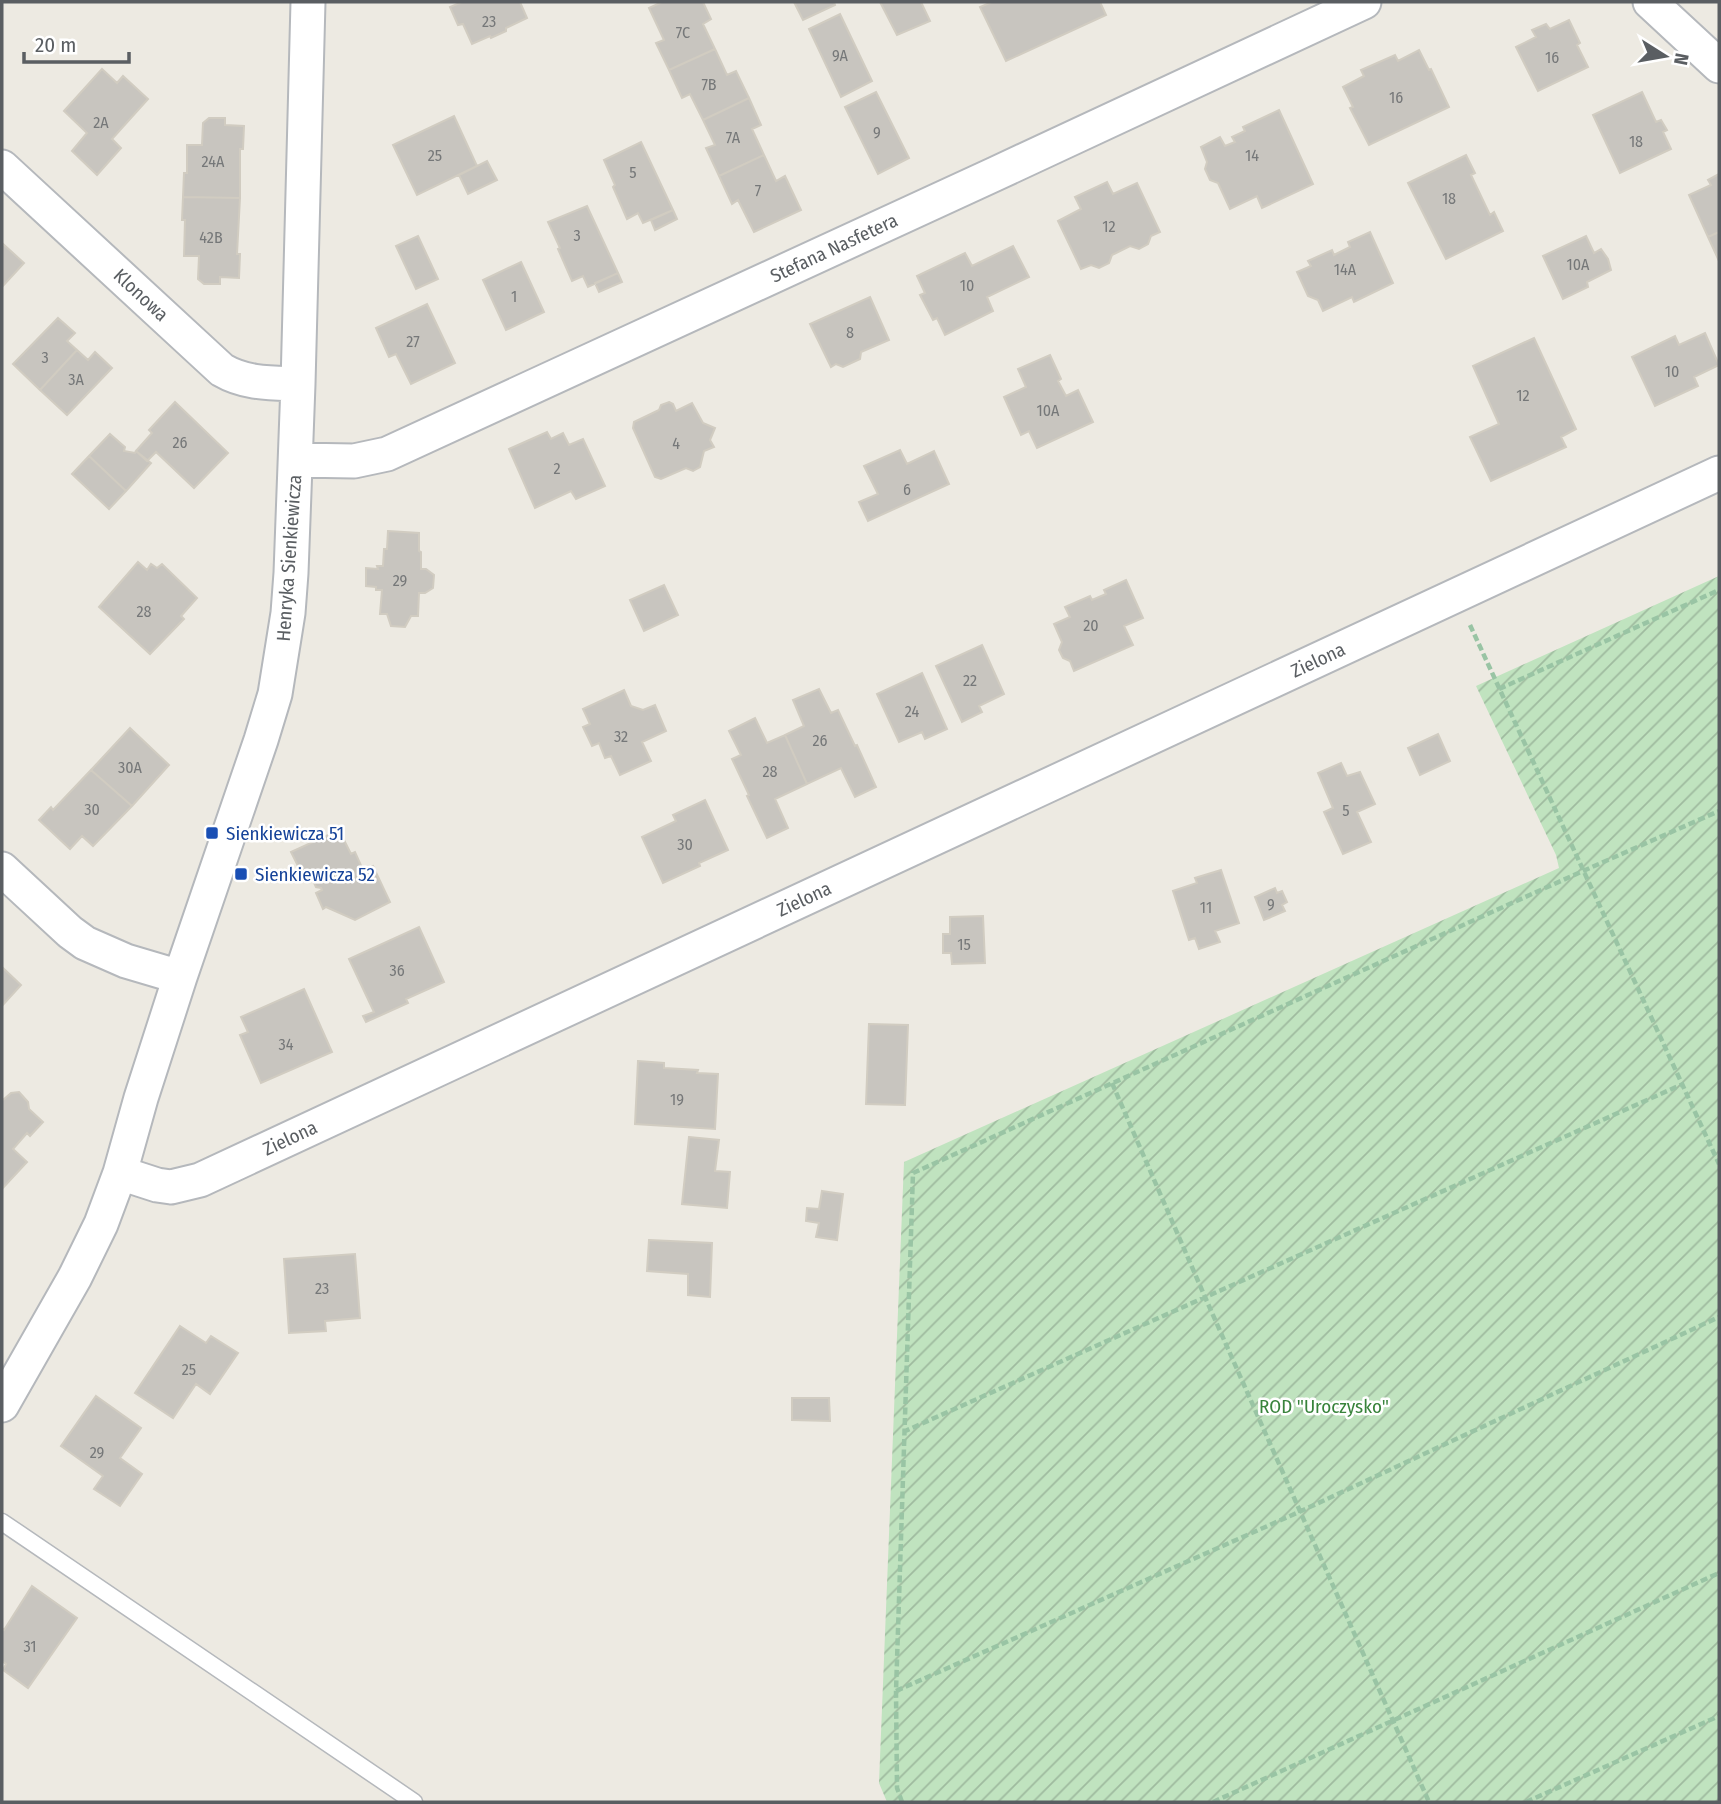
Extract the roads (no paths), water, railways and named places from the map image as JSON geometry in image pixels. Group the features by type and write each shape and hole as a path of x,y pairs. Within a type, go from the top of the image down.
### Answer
{"street":[{"name":"Henryka Sienkiewicza","path":"120,1173 180,977 275,694 288,613 296,460 308,2"},
{"name":"Stefana Nasfetera","path":"296,460 354,461 387,454 1364,2"},
{"path":"1650,2 1719,66"},
{"name":"Klonowa","path":"2,167 222,370 251,382 298,384"},
{"name":"Zielona","path":"120,1173 171,1187 200,1180 1719,473"},
{"path":"2,869 85,943 127,961 180,977"},
{"path":"2,1405 75,1277 101,1224 120,1173"}],"lane":[{"path":"2,1522 414,1802"}],"place":[{"name":"Sienkiewicza 51","path":"212,833"},
{"name":"Sienkiewicza 52","path":"241,874"}],"park label":[{"name":"ROD \"Uroczysko\"","path":"1324,1406"}]}
